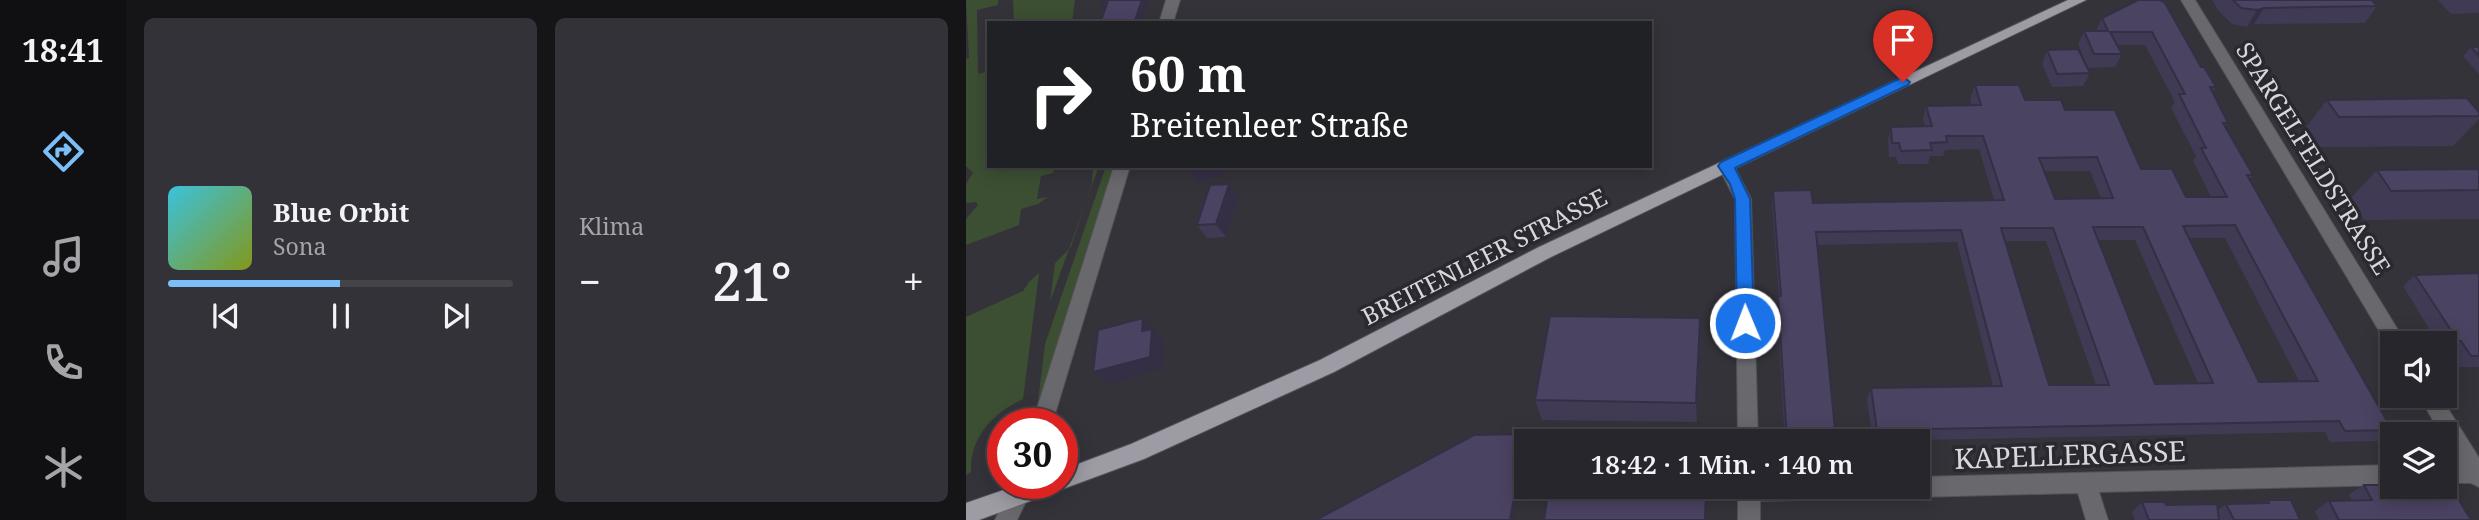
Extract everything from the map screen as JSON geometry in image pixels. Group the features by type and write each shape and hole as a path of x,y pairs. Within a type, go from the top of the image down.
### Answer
{"main road":[{"name":"BREITENLEER STRASSE","path":"1078,474 1137,452 1327,366 1531,259 2079,0"},
{"path":"966,514 999,499"}],"street":[{"path":"1167,21 1172,0"},
{"name":"SPARGELFELDSTRASSE","path":"2188,0 2390,331"},
{"path":"1726,166 1737,183 1742,199 1748,429"},
{"path":"1047,408 1121,168"},
{"path":"2437,408 2478,474"},
{"path":"2457,473 2478,474"},
{"name":"KAPELLERGASSE","path":"1930,485 2380,475"},
{"path":"2085,481 2097,520"},
{"path":"1006,520 1017,499"},
{"path":"1749,499 1749,520"}],"green space":[{"path":"966,0 998,0 998,5 977,10 978,74 987,72 987,168 1054,168 1053,173 1041,176 1037,199 1048,197 1038,204 1021,209 1019,225 966,245 966,219 978,205 976,202 966,203 966,184 973,173 966,166 966,59 969,58"},
{"path":"1013,0 1075,0 1072,21 1014,21"},
{"path":"1093,168 1098,168 1086,203 1092,184"},
{"path":"1105,168 1115,168 1038,408 1045,344"},
{"path":"1069,249 1050,302 1055,263"},
{"path":"1039,273 1023,399 1008,408 987,408 987,426 974,448 971,472 966,475 966,317 1023,291"}],"building":[{"path":"1100,0 1142,0 1135,21 1101,21 1108,1"},
{"path":"2138,0 2160,0 2165,3 2201,67 2204,67 2216,87 2210,87 2228,123 2223,123 2253,175 2247,175 2387,422 2380,422 2380,430 2345,431 2339,421 1877,429 1871,388 2002,386 1961,230 1816,232 1835,429 1786,429 1778,296 1781,296 1773,191 1811,190 1813,203 2004,200 1983,136 1946,136 1947,142 1930,143 1932,150 1901,151 1899,143 1892,143 1891,127 1932,126 1926,106 1981,105 1975,85 2019,85 2025,100 2061,100 2065,110 2115,110 2141,169 2172,169 2186,197 2227,197 2201,148 2206,148 2179,94 2185,94 2152,32 2110,32 2122,54 2094,54 2084,31 2108,31 2102,18","holes":["2097,157 2113,198 2055,199 2039,158","2235,225 2318,381 2259,382 2183,226","2093,227 2143,227 2213,383 2155,384","2001,228 2053,228 2109,385 2049,385"]},
{"path":"2233,0 2372,0 2377,6 2257,10 2241,8"},
{"path":"2471,47 2479,47 2479,56"},
{"path":"2078,49 2090,73 2057,74 2047,50"},
{"path":"2467,98 2479,112 2479,116 2339,117 2327,100"},
{"path":"2479,169 2479,190 2391,191 2377,170"},
{"path":"1229,184 1216,224 1197,225 1210,185"},
{"path":"2479,273 2479,356 2471,356 2461,341 2458,341 2457,331 2451,331 2415,275"},
{"path":"1550,316 1700,318 1696,403 1535,400"},
{"path":"1143,318 1142,331 1152,329 1150,357 1093,372 1098,330"},
{"path":"1514,434 1514,497 1510,520 1316,520 1474,435"},
{"path":"2364,485 2380,485 2380,499 2459,500 2471,520 2339,520 2329,501 2372,500"},
{"path":"1547,499 1706,499 1705,520 1544,520"},
{"path":"2268,500 2291,500 2300,520 2234,520 2226,504 2269,503"},
{"path":"2142,502 2164,502 2166,505 2217,504 2219,520 2149,520"}],"route":[{"path":"1745,323 1742,199 1737,183 1726,166 1903,82"}]}
